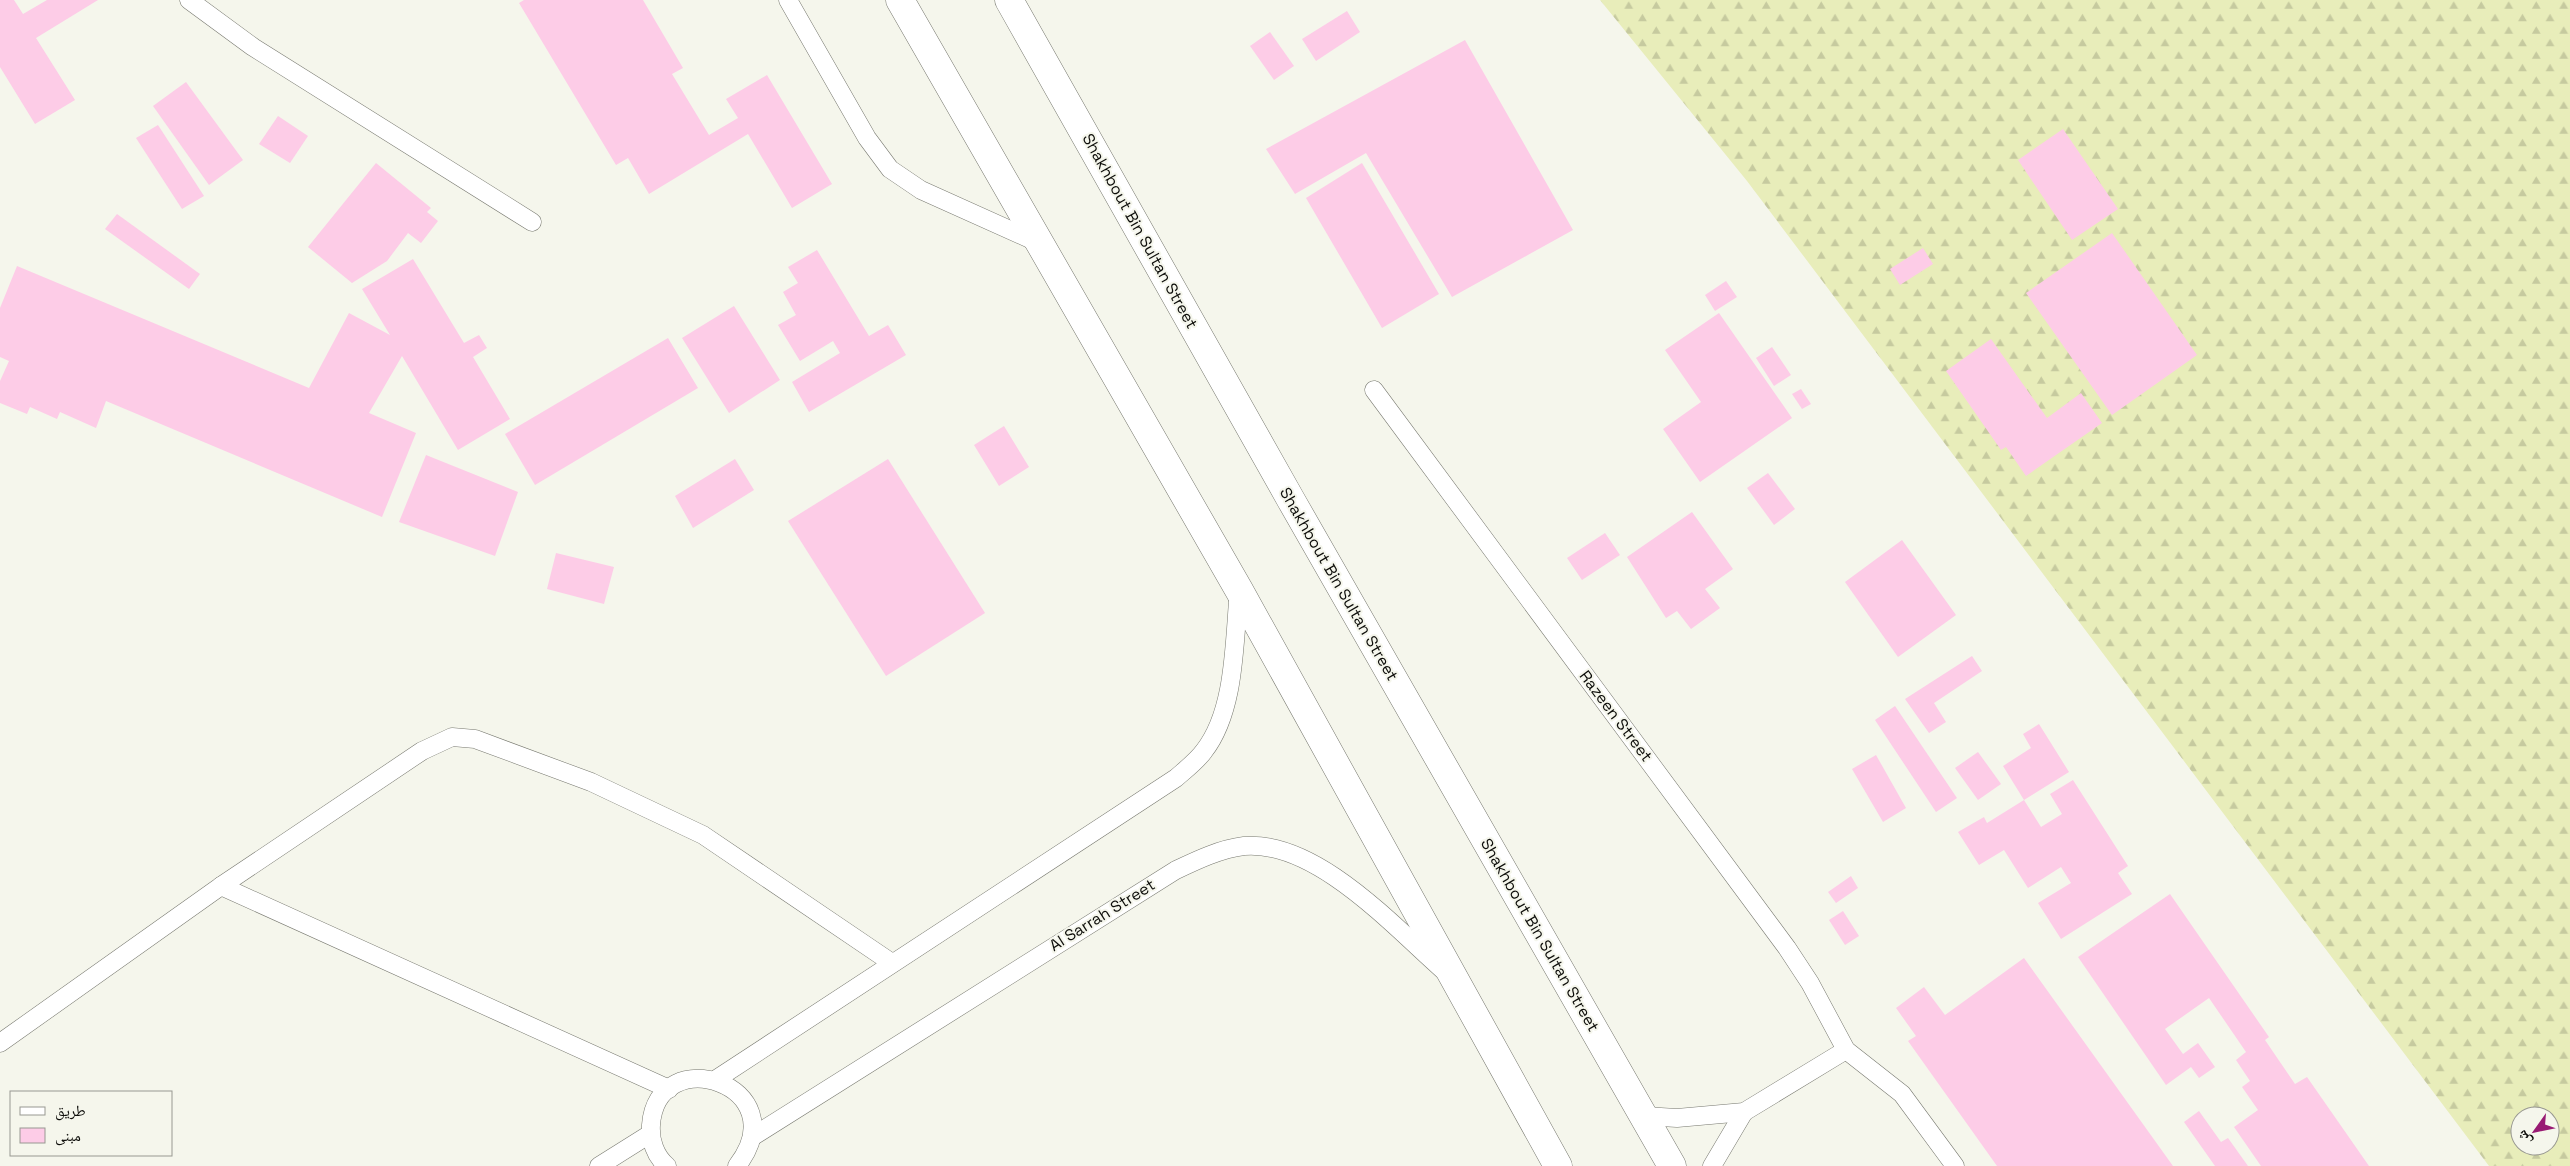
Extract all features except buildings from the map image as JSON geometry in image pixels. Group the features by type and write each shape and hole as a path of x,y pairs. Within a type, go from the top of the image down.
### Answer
{"main road":[{"path":"900,0 1239,590 1558,1166"},
{"name":"Shakhbout Bin Sultan Street","path":"1009,0 1296,509 1672,1166"}],"lane":[{"path":"189,0 253,47 532,222"},
{"path":"788,0 867,138 890,169 922,190 1040,243"},
{"name":"Razeen Street","path":"1374,390 1787,948 1810,983 1846,1050 1902,1094 1955,1166"},
{"path":"715,1080 1176,778 1204,751 1220,721 1230,687 1239,590"},
{"path":"0,1042 221,886 422,751 452,737 475,739 591,782 703,835 892,963"},
{"name":"Al Sarrah Street","path":"752,1136 1176,870 1208,855 1244,846 1272,848 1311,861 1345,884 1454,980"},
{"path":"221,886 669,1089"},
{"path":"1644,1116 1677,1118 1744,1112 1846,1050"},
{"path":"667,1166 654,1149 650,1134 651,1117 658,1101 669,1089 683,1081 699,1078 715,1080 732,1088 744,1101 751,1118 752,1136 747,1152 737,1166"},
{"path":"1712,1166 1744,1112"},
{"path":"599,1166 650,1134"}],"green space":[{"path":"1600,0 2570,0 2570,1166 2489,1166 1747,181"}]}
